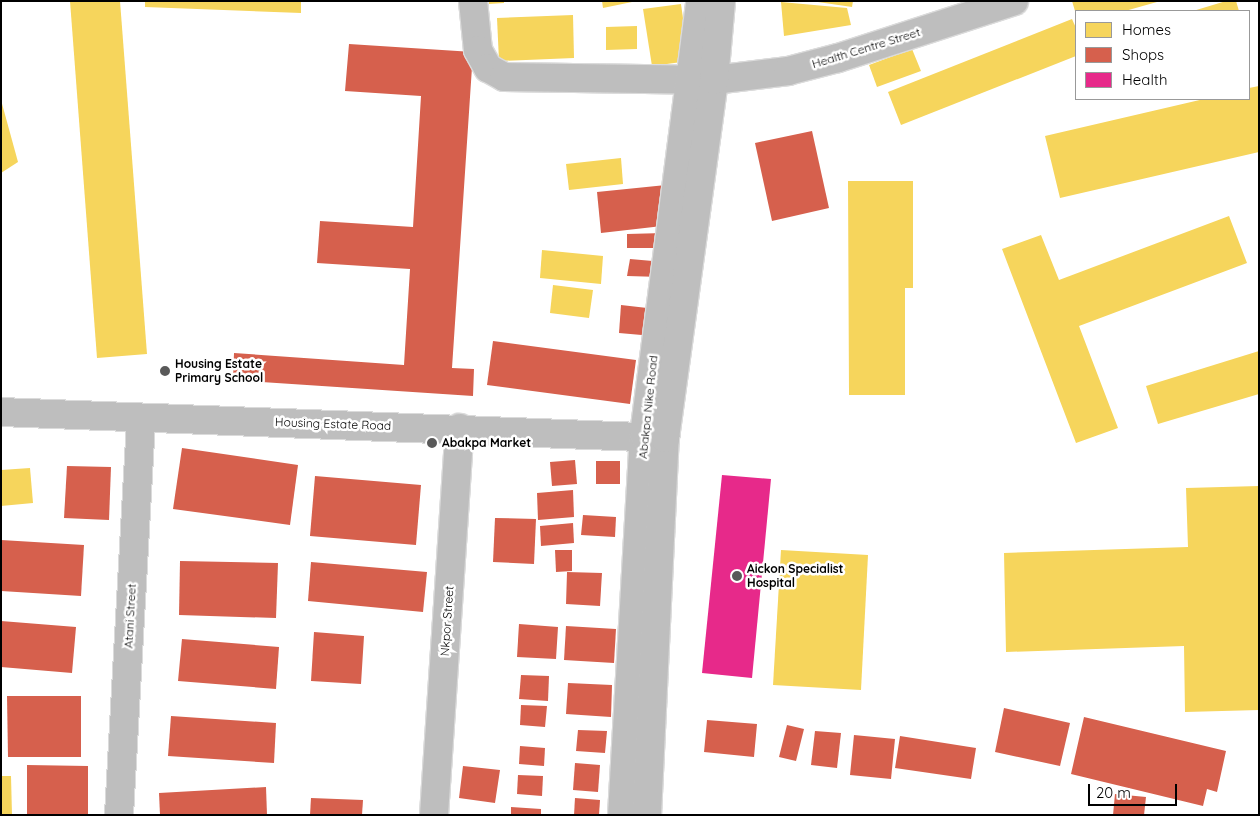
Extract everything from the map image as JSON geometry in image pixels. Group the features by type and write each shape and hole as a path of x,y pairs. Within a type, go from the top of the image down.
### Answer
{"street":[{"name":"Health Centre Street","path":"473,1 478,50 488,68 504,77 702,80 788,71 838,58 1014,1"},
{"name":"Abakpa Nike Road","path":"700,1 702,80"},
{"name":"Abakpa Nike Road","path":"622,815 654,437 702,80 721,1"},
{"name":"Housing Estate Road","path":"1,412 460,428 654,437"},
{"name":"Atani Street","path":"119,815 141,418"},
{"name":"Nkpor Street","path":"434,815 460,428"},
{"name":"Abakpa Nike Road","path":"647,815 654,437"}],"building: Homes":[{"path":"70,1 120,1 147,354 97,358"},
{"path":"145,1 301,1 301,13 145,7"},
{"path":"489,1 504,1 504,3 489,4"},
{"path":"602,1 632,1 632,2 603,8"},
{"path":"811,1 853,1 852,7"},
{"path":"1072,1 1157,1 1129,10 1075,11"},
{"path":"1226,1 1236,1 1239,10 1196,10"},
{"path":"781,2 847,8 851,25 784,36"},
{"path":"681,4 689,61 652,66 643,9"},
{"path":"573,15 574,58 499,61 497,18"},
{"path":"1072,19 1075,26 1075,56 901,125 888,92"},
{"path":"637,26 637,49 606,50 606,27"},
{"path":"912,49 921,71 877,87 869,65"},
{"path":"1259,86 1259,152 1060,198 1045,136 1200,100 1250,100 1250,88"},
{"path":"1,100 18,162 1,173"},
{"path":"621,158 623,184 569,190 566,164"},
{"path":"848,181 913,181 913,288 905,288 905,395 849,395"},
{"path":"1229,216 1247,263 1079,326 1118,428 1076,443 1002,249 1041,235 1059,280"},
{"path":"542,250 603,256 601,284 540,278"},
{"path":"553,285 593,290 589,318 550,313"},
{"path":"1259,351 1259,394 1158,424 1146,386"},
{"path":"30,468 33,503 1,506 1,470"},
{"path":"1259,486 1259,710 1185,712 1184,646 1006,652 1004,553 1188,547 1186,488"},
{"path":"781,550 868,555 861,690 773,685"},
{"path":"1,776 11,776 12,815 1,815"}],"building: Shops":[{"path":"349,44 473,52 452,368 474,369 473,396 233,380 234,353 404,365 410,269 317,263 320,221 413,227 421,96 345,91"},
{"path":"812,131 829,208 772,221 755,143"},
{"path":"666,185 671,225 601,233 597,192"},
{"path":"664,233 664,248 627,248 627,234"},
{"path":"630,259 664,262 661,277 627,276"},
{"path":"621,305 656,309 653,336 619,333"},
{"path":"493,341 636,360 630,404 487,385"},
{"path":"182,448 298,465 290,525 173,509"},
{"path":"575,460 577,484 552,486 550,462"},
{"path":"596,461 620,461 620,484 596,484"},
{"path":"67,466 111,467 109,520 64,518"},
{"path":"315,476 421,485 416,545 310,536"},
{"path":"573,490 574,517 538,520 537,493"},
{"path":"583,515 616,517 615,537 581,535"},
{"path":"495,518 536,519 534,564 493,562"},
{"path":"573,523 574,543 541,546 540,526"},
{"path":"1,540 84,545 81,596 1,591"},
{"path":"555,550 572,550 572,571 556,572"},
{"path":"180,561 278,563 276,618 179,615"},
{"path":"311,562 427,572 423,612 308,601"},
{"path":"567,572 602,573 600,606 566,604"},
{"path":"1,621 76,627 72,673 1,667"},
{"path":"519,624 558,627 556,659 517,657"},
{"path":"566,626 616,629 614,663 564,660"},
{"path":"314,632 364,636 361,684 311,681"},
{"path":"182,639 279,647 276,689 178,681"},
{"path":"521,675 549,676 548,701 519,699"},
{"path":"568,683 612,685 611,717 566,714"},
{"path":"7,696 81,696 81,757 8,757"},
{"path":"521,705 547,706 545,727 520,725"},
{"path":"1004,708 1070,723 1060,766 995,752"},
{"path":"171,716 276,723 274,763 168,756"},
{"path":"1084,717 1226,751 1217,792 1207,789 1203,806 1071,774"},
{"path":"707,720 757,724 754,757 704,752"},
{"path":"787,725 804,729 796,761 779,757"},
{"path":"578,730 607,731 605,753 576,751"},
{"path":"815,731 841,733 837,768 811,765"},
{"path":"854,735 895,739 891,779 850,775"},
{"path":"900,736 976,748 971,779 895,768"},
{"path":"520,746 545,748 544,766 519,764"},
{"path":"575,763 600,765 598,792 573,790"},
{"path":"27,765 88,766 88,815 27,815"},
{"path":"463,766 500,770 495,803 459,798"},
{"path":"518,775 543,776 542,796 517,794"},
{"path":"266,787 267,815 160,815 159,793"},
{"path":"1115,794 1146,797 1144,815 1113,815"},
{"path":"311,798 363,800 362,815 310,815"},
{"path":"575,798 600,800 599,815 574,815"},
{"path":"511,807 541,809 541,815 511,815"}],"building: Health":[{"name":"Aickon Specialist Hospital","path":"722,475 771,479 752,678 702,673"}],"place":[{"name":"Housing Estate Primary School","path":"165,371"},
{"name":"Abakpa Market","path":"432,443"},
{"name":"Aickon Specialist Hospital","path":"737,576"}]}
